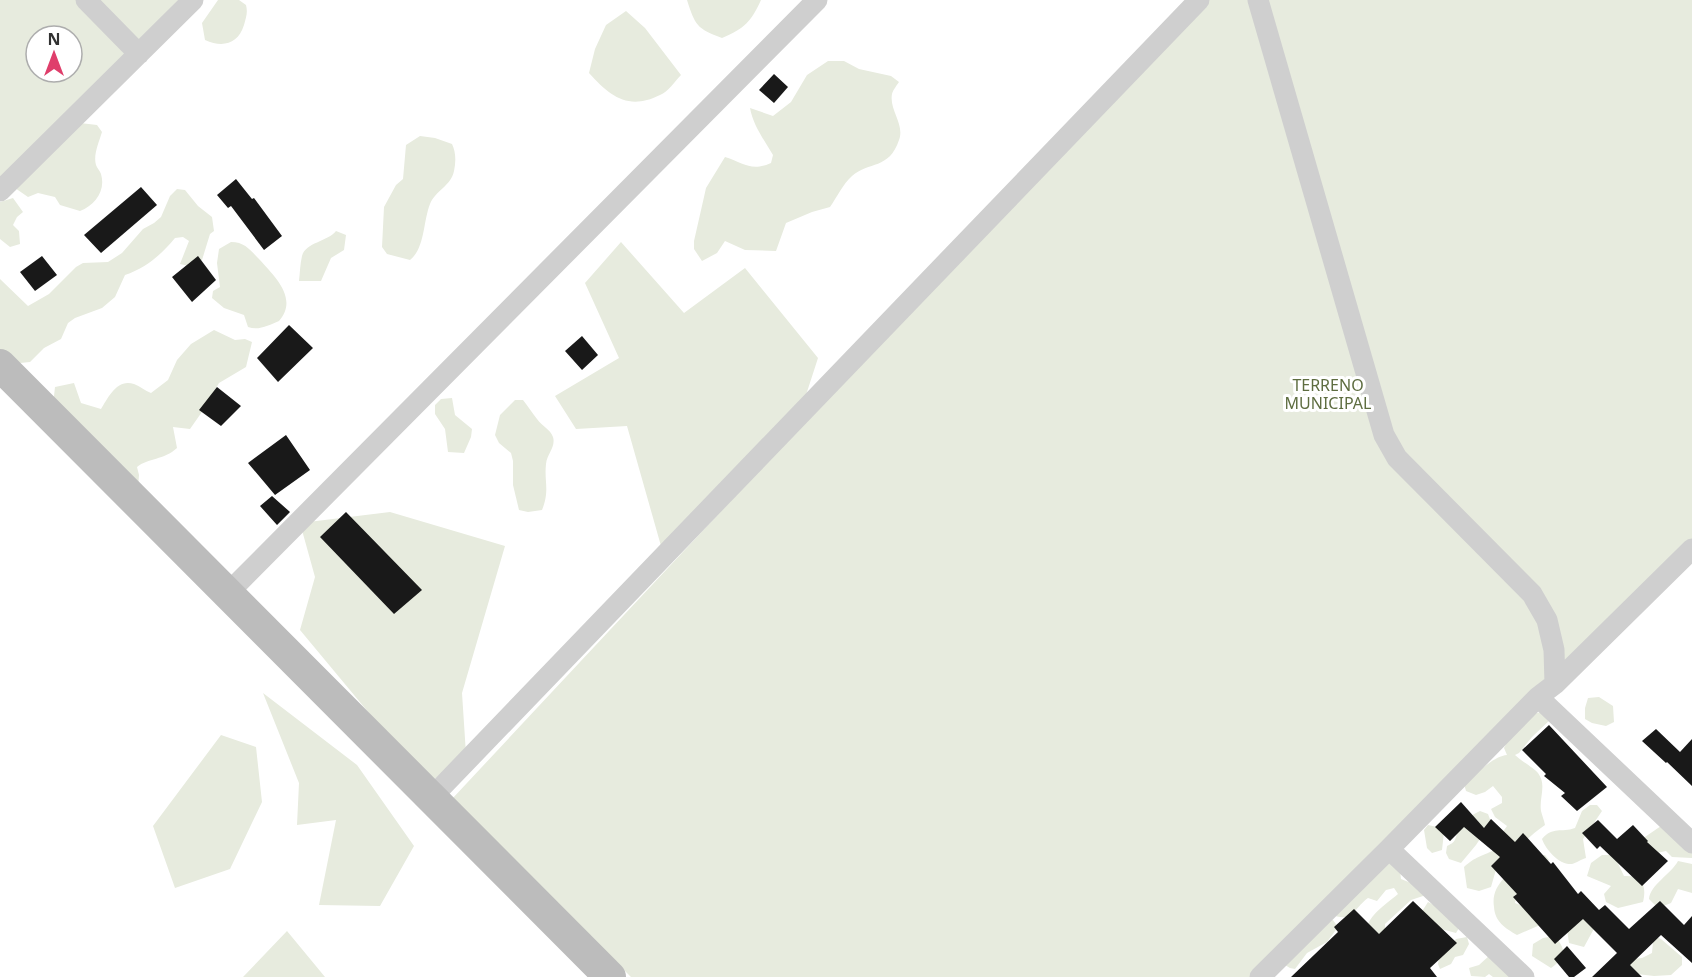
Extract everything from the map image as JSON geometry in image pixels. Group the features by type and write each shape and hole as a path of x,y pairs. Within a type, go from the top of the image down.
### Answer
{"street":[{"path":"86,0 139,54"},
{"path":"0,191 193,0"},
{"path":"228,593 817,0"},
{"path":"431,798 1199,0"},
{"path":"1258,0 1384,435 1397,458 1532,594 1547,620 1554,650 1555,684"},
{"path":"0,365 610,977"},
{"path":"1260,977 1538,697 1555,684 1692,549"},
{"path":"1538,697 1692,843"},
{"path":"1389,849 1524,977"}],"green space":[{"path":"0,0 183,0 0,181"},
{"path":"218,0 239,0 247,8 244,25 238,36 224,44 205,40 202,23"},
{"path":"687,0 761,0 746,24 722,38 707,32 698,25"},
{"name":"TERRENO MUNICIPAL","path":"1200,0 1692,0 1692,547 1382,863 1391,862 1400,871 1401,879 1411,883 1426,895 1411,900 1385,924 1385,943 1365,931 1374,915 1398,894 1394,888 1386,890 1377,901 1368,898 1348,916 1338,917 1330,914 1326,917 1333,920 1338,927 1327,942 1307,953 1295,969 1285,965 1259,977 631,977 452,799 753,477 663,553 627,426 576,429 555,396 619,358 585,283 621,242 684,313 745,268 818,358 794,432"},
{"path":"626,11 645,28 681,75 666,91 649,100 638,102 620,99 604,88 589,73 595,49 606,25"},
{"path":"828,61 844,61 859,69 891,76 899,82 892,94 900,128 895,150 884,161 858,171 852,176 830,207 786,223 776,251 745,250 725,241 717,253 702,261 694,249 694,241 706,188 725,157 753,167 771,163 773,155 756,126 750,108 773,116 791,102 807,75"},
{"path":"80,123 97,125 102,132 95,157 101,174 102,186 95,201 80,211 60,205 55,197 38,193 28,197 15,188"},
{"path":"420,136 452,144 455,164 450,181 432,199 421,242 410,260 387,254 382,247 384,207 396,185 403,179 406,145"},
{"path":"177,189 185,190 198,206 212,217 214,231 210,234 202,260 189,266 180,264 189,241 183,237 175,238 153,260 125,275 115,297 102,308 68,323 61,339 44,348 30,362 20,363 0,353 0,279 28,306 49,294 83,263 108,262 122,253 143,229 161,217 170,196"},
{"path":"13,198 23,212 13,225 19,231 20,244 10,247 0,239 0,202"},
{"path":"336,231 346,235 344,250 331,258 321,281 299,281 304,251"},
{"path":"231,242 240,243 250,250 282,288 286,304 279,321 260,328 248,327 244,315 224,308 212,298 213,291 220,287 217,263 219,249"},
{"path":"214,330 235,340 245,339 252,342 246,367 219,383 190,429 173,427 177,448 167,455 137,467 138,488 44,411 54,396 55,387 74,383 81,403 101,409 114,390 123,384 134,384 151,393 168,380 177,360 191,344"},
{"path":"452,398 455,415 472,429 464,453 448,452 445,429 435,414 435,405 441,399"},
{"path":"515,400 523,400 553,437 546,464 546,491 542,510 528,512 519,510 513,485 511,453 499,443 495,435 500,415"},
{"path":"390,512 505,546 462,693 466,754 428,784 300,630 315,577 300,523"},
{"path":"263,693 357,765 414,846 380,906 319,905 336,820 297,825 299,783"},
{"path":"1599,697 1613,706 1614,722 1606,726 1585,719 1588,698"},
{"path":"1541,712 1551,719 1515,755 1536,771 1541,778 1541,811 1545,825 1514,848 1502,833 1507,826 1495,817 1491,809 1502,803 1502,797 1493,786 1476,795 1466,791 1464,784 1490,763 1507,755 1504,748 1518,725 1528,717"},
{"path":"221,735 256,747 262,802 230,869 175,888 153,826"},
{"path":"1590,805 1597,805 1602,811 1583,839 1586,858 1572,864 1562,862 1550,852 1542,839 1550,832 1575,828 1582,811"},
{"path":"1480,811 1488,814 1491,822 1461,863 1449,859 1446,853 1447,846 1455,840 1464,822"},
{"path":"1428,825 1442,828 1444,832 1442,850 1432,853 1427,848 1424,830"},
{"path":"1661,826 1692,831 1692,858 1672,857 1666,851 1652,854 1642,839"},
{"path":"1494,850 1502,858 1497,866 1491,887 1479,891 1467,888 1464,867"},
{"path":"1532,855 1545,855 1549,860 1519,886 1515,903 1525,907 1540,925 1517,935 1499,921 1495,912 1494,898 1496,890 1505,877"},
{"path":"1602,855 1614,855 1624,876 1635,877 1642,882 1643,902 1618,908 1606,902 1604,894 1611,886 1587,876 1591,863"},
{"path":"1678,861 1692,864 1692,893 1678,889 1671,903 1658,908 1649,899 1650,894"},
{"path":"1428,902 1444,910 1459,928 1456,933 1441,929 1421,913"},
{"path":"1584,914 1596,925 1584,947 1569,943 1567,929"},
{"path":"287,931 325,977 243,977"},
{"path":"1555,936 1562,946 1563,954 1551,968 1532,956 1533,944 1543,938"},
{"path":"1467,937 1469,944 1463,955 1455,957 1451,964 1440,969 1439,958 1456,939"},
{"path":"1656,937 1682,957 1682,965 1671,975 1637,974 1629,965 1633,959 1652,953"},
{"path":"1490,955 1511,977 1493,977 1489,974 1485,977 1471,976 1469,968 1479,965"}],"building":[{"path":"774,74 788,87 774,103 759,90"},
{"path":"236,179 252,199 254,198 282,236 264,250 231,206 228,208 217,195"},
{"path":"141,187 157,205 101,253 84,235"},
{"path":"42,256 57,275 35,291 20,272"},
{"path":"198,256 216,280 192,302 172,277"},
{"path":"289,325 313,348 278,382 257,358"},
{"path":"582,336 598,355 582,370 565,351"},
{"path":"217,387 241,406 221,426 199,410"},
{"path":"286,435 310,470 275,495 248,463"},
{"path":"272,496 290,512 277,525 260,506"},
{"path":"346,512 422,590 394,614 320,537"},
{"path":"1549,725 1607,787 1577,811 1561,796 1565,793 1544,776 1546,774 1522,750"},
{"path":"1656,729 1680,752 1692,739 1692,786 1642,741"},
{"path":"1461,802 1484,828 1491,819 1515,842 1523,833 1551,864 1553,862 1578,894 1581,891 1599,910 1605,905 1629,929 1660,901 1684,925 1692,916 1692,963 1661,935 1630,965 1642,977 1592,977 1617,953 1583,919 1555,944 1513,897 1517,894 1491,866 1500,857 1464,827 1450,841 1435,827"},
{"path":"1598,820 1617,839 1633,825 1647,842 1668,861 1642,886 1600,846 1597,849 1582,833"},
{"path":"1413,901 1457,943 1430,968 1437,977 1291,977 1338,932 1334,927 1354,909 1379,934"},
{"path":"1567,946 1586,968 1574,977 1569,977 1554,959"}]}
